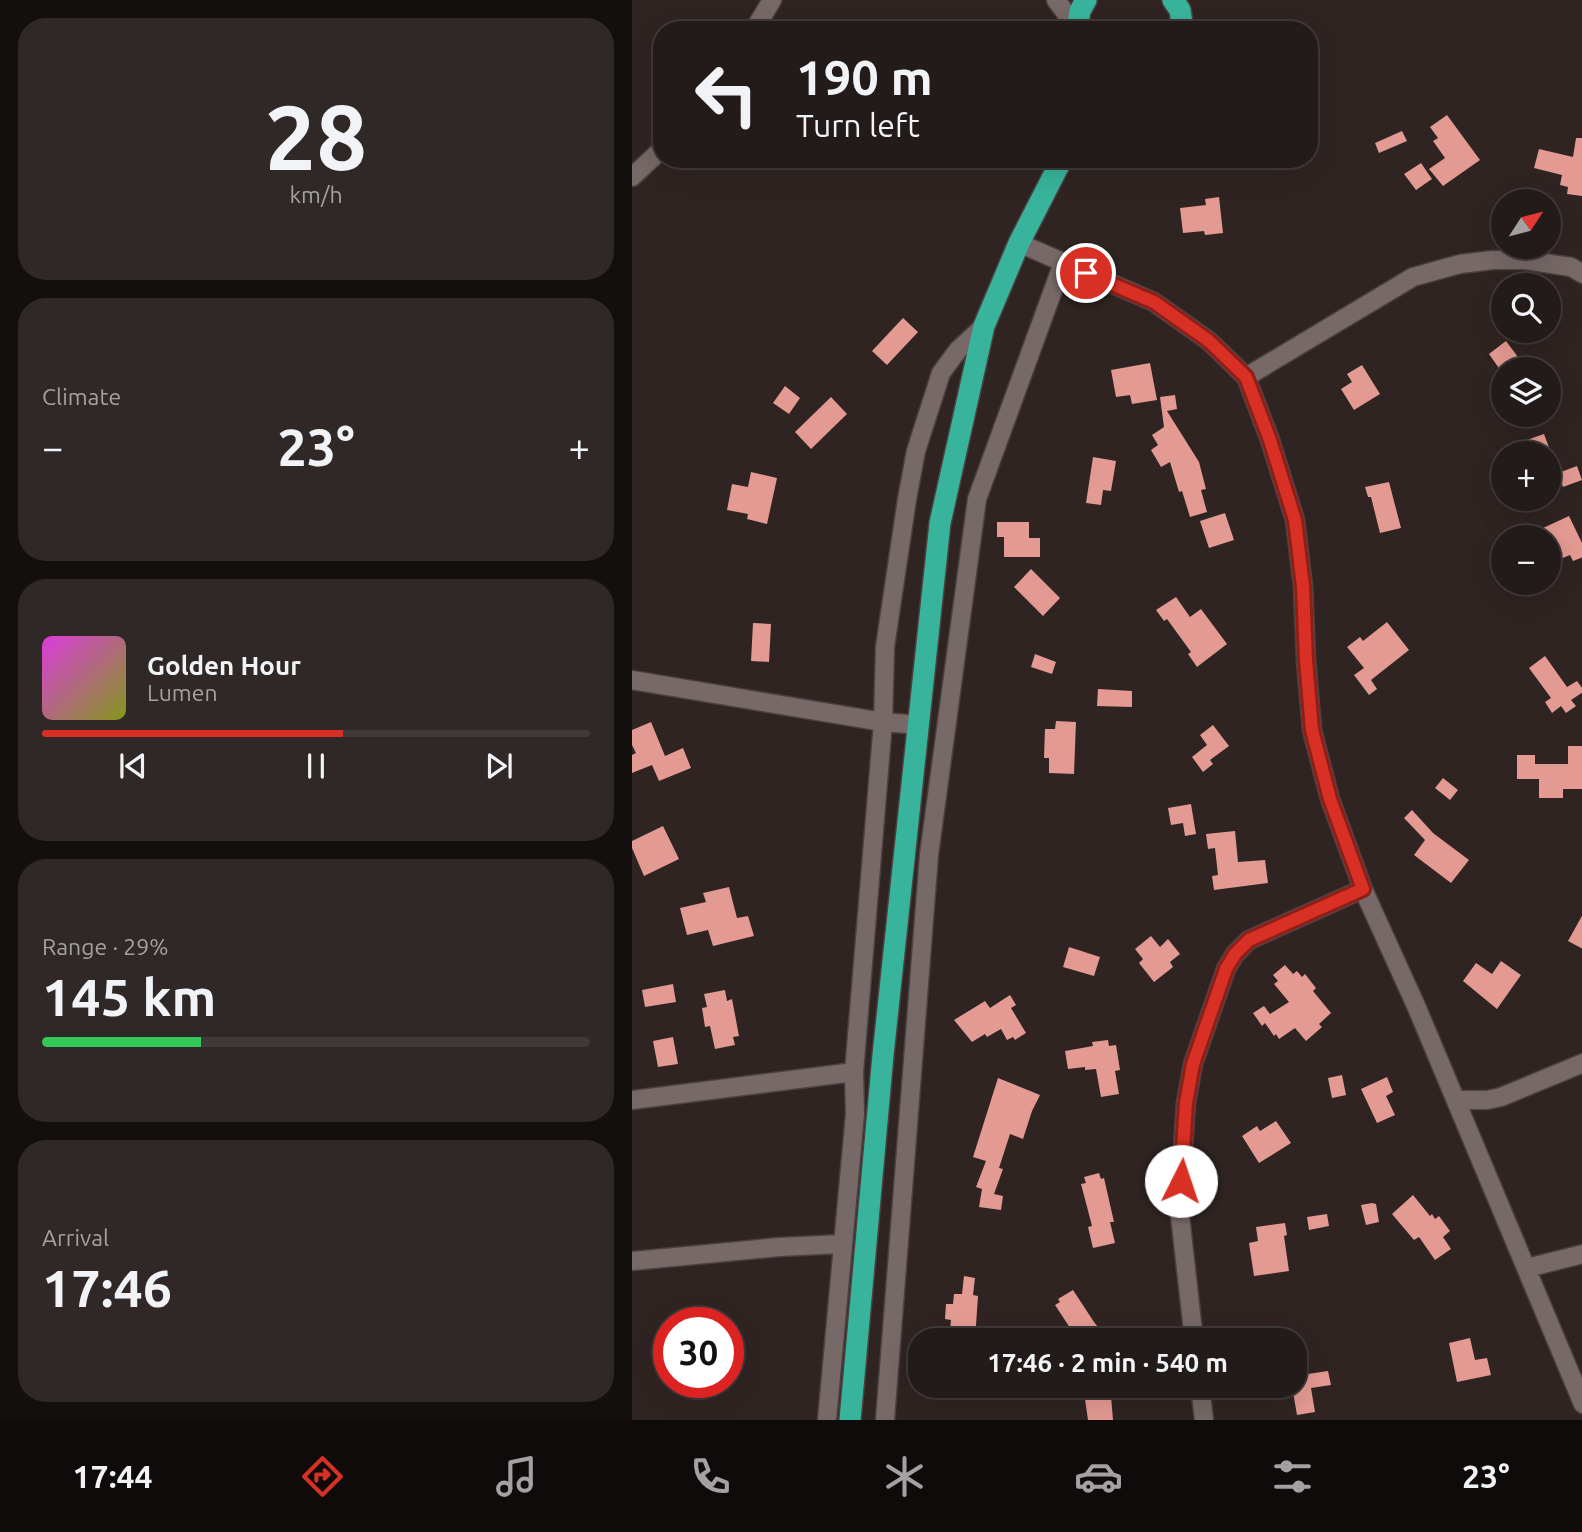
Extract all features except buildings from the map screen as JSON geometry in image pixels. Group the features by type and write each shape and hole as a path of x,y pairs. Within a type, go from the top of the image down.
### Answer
{"highway":[{"path":"1078,21 1086,0"},
{"path":"1173,0 1180,10 1182,21"},
{"path":"851,1420 883,1055 940,523 984,326 1019,243 1057,168"}],"street":[{"path":"759,21 772,0"},
{"path":"1056,0 1071,21"},
{"path":"632,177 653,157"},
{"path":"1019,243 1154,302 1209,341 1246,377 1270,440 1295,520 1303,586 1312,730 1330,799 1363,889 1456,1100 1582,1404"},
{"path":"1246,377 1413,277 1460,264 1493,260 1525,260 1559,265 1571,267 1582,274"},
{"path":"885,1420 930,855 977,499 1063,263"},
{"path":"827,1420 855,1114 854,1072 883,722 889,613 916,451 941,373 953,355 984,326"},
{"path":"632,680 919,726"},
{"path":"1193,1328 1179,1207 1186,1103 1193,1064 1226,969 1235,954 1249,940 1363,889"},
{"path":"1456,1100 1501,1097 1582,1063"},
{"path":"632,1100 854,1072"},
{"path":"632,1261 842,1244"},
{"path":"1527,1268 1582,1254"},
{"path":"1201,1398 1204,1420"}],"route":[{"path":"1086,273 1154,302 1209,341 1246,377 1270,440 1295,520 1303,586 1312,730 1330,799 1363,889 1249,940 1235,954 1226,969 1193,1064 1186,1103 1181,1181"}]}
